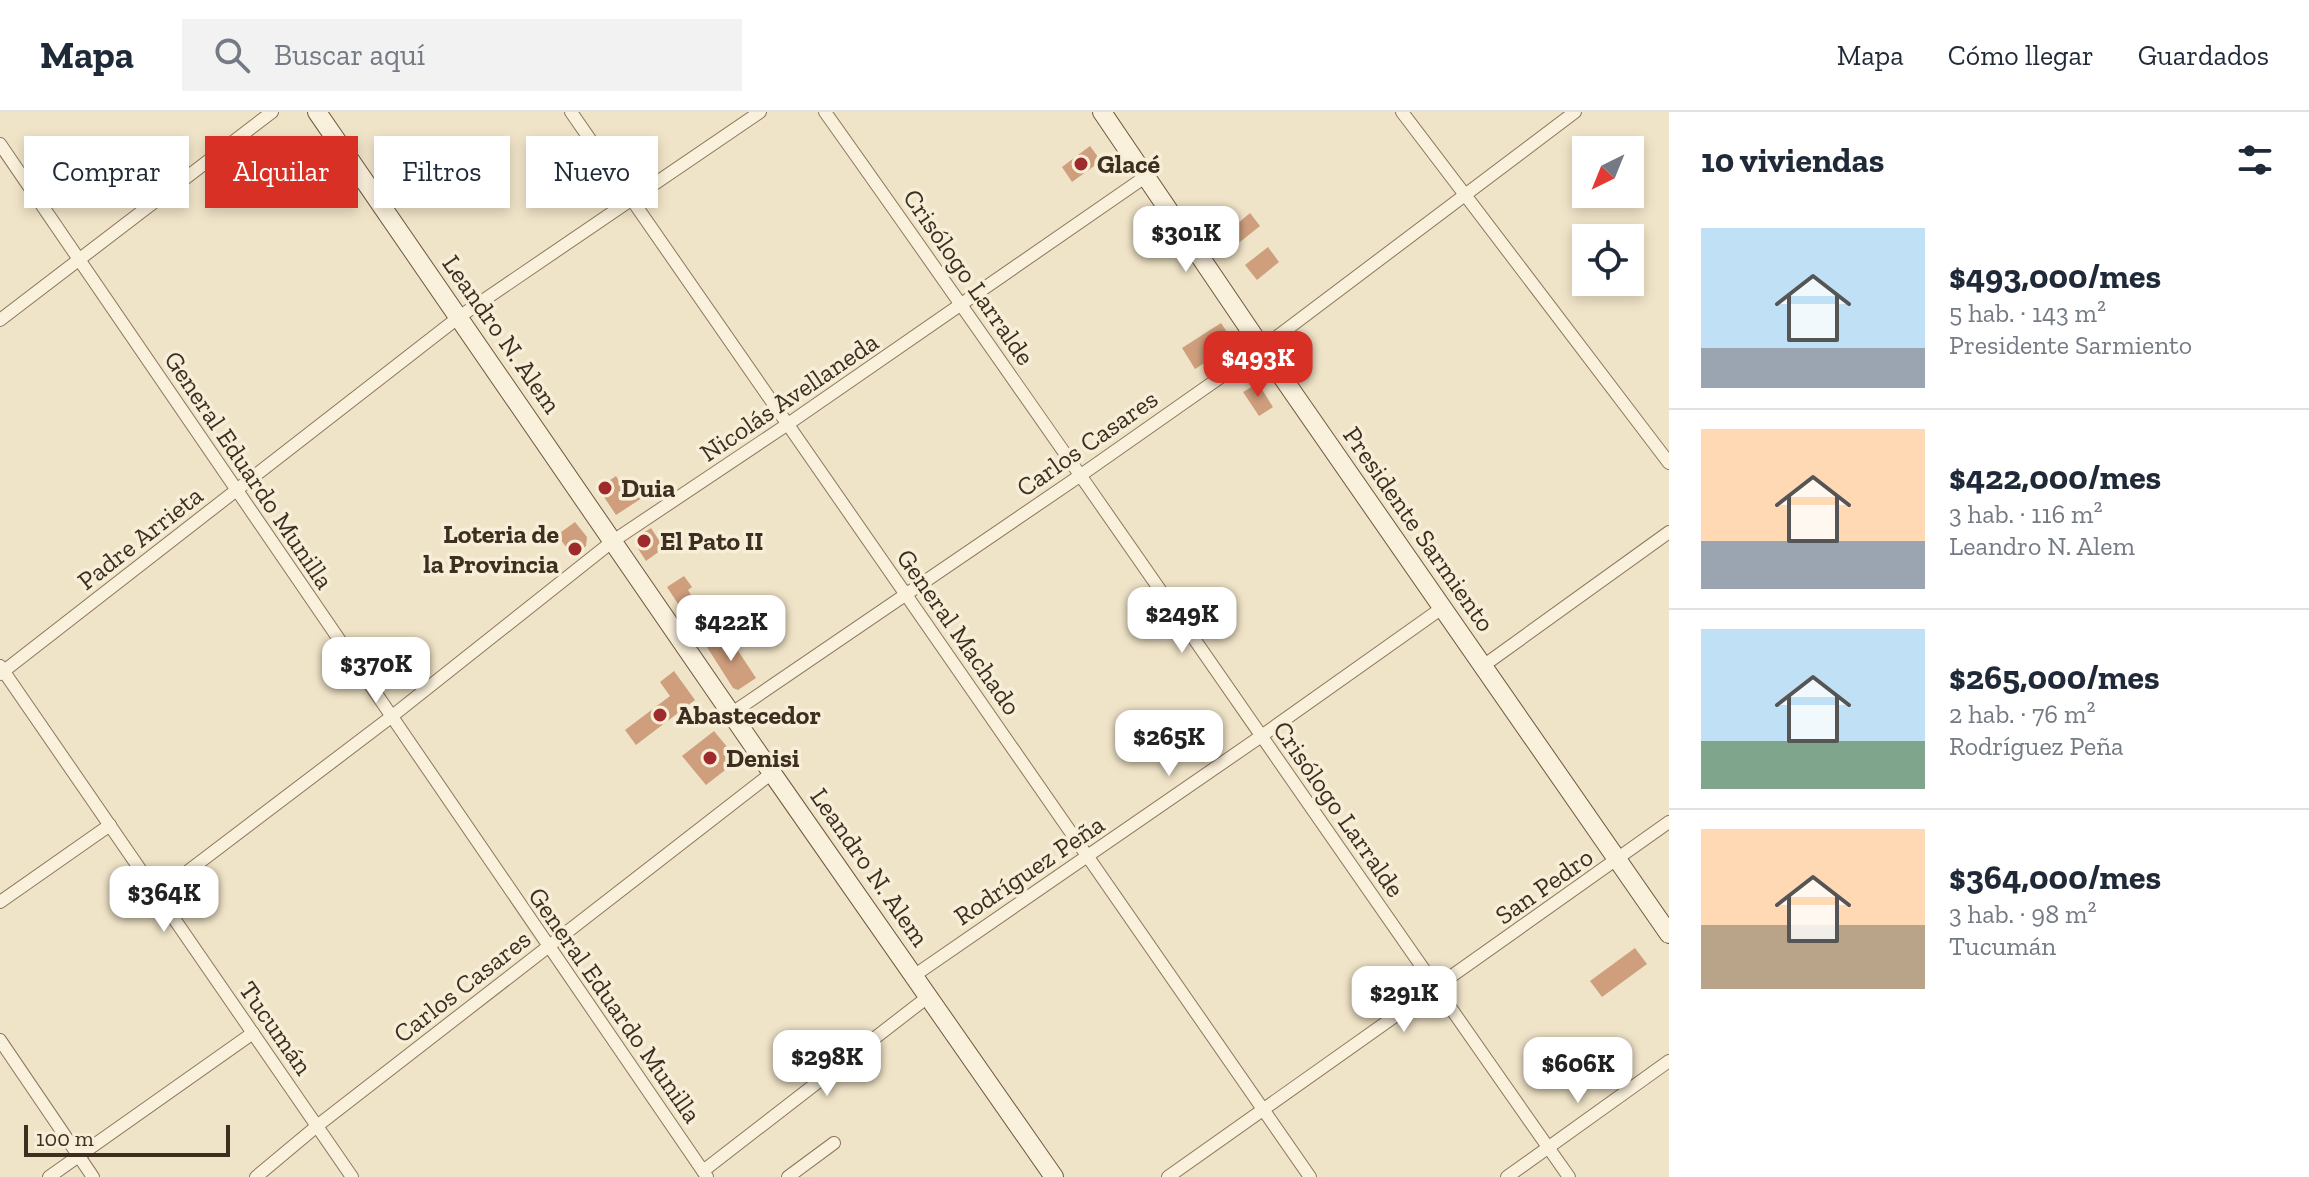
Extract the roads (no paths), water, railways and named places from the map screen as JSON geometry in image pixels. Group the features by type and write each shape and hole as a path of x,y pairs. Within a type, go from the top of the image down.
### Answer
{"street":[{"path":"0,320 272,112"},
{"name":"Leandro N. Alem","path":"317,112 1054,1177"},
{"name":"General Machado","path":"571,112 588,136"},
{"name":"Padre Arrieta","path":"658,183 760,112"},
{"name":"Crisólogo Larralde","path":"825,112 963,305 1260,737 1569,1177"},
{"name":"Presidente Sarmiento","path":"1102,112 1669,934"},
{"path":"1402,112 1669,463"},
{"name":"Carlos Casares","path":"732,713 1262,348 1575,112"},
{"name":"General Eduardo Munilla","path":"0,144 705,1174"},
{"name":"Nicolás Avellaneda","path":"158,894 391,717 613,541 963,305 1145,177"},
{"name":"Padre Arrieta","path":"1,671 459,317 621,208"},
{"name":"General Machado","path":"639,208 1310,1177"},
{"path":"1483,666 1669,532"},
{"name":"Rodríguez Peña","path":"915,975 1442,608"},
{"name":"Tucumán","path":"1,671 352,1177"},
{"name":"Carlos Casares","path":"256,1177 317,1126 772,773"},
{"name":"San Pedro","path":"1168,1177 1669,822"},
{"path":"0,902 110,825"},
{"path":"705,1174 929,996"},
{"path":"49,1177 253,1033"},
{"path":"0,1040 93,1177"},
{"path":"1507,1177 1669,1061"},
{"path":"788,1177 834,1143"}],"place":[{"name":"Glacé","path":"1081,164"},
{"name":"Duia","path":"605,488"},
{"name":"El Pato II","path":"644,541"},
{"name":"Loteria de la Provincia","path":"575,549"},
{"name":"Abastecedor","path":"660,715"},
{"name":"Denisi","path":"710,758"}]}
